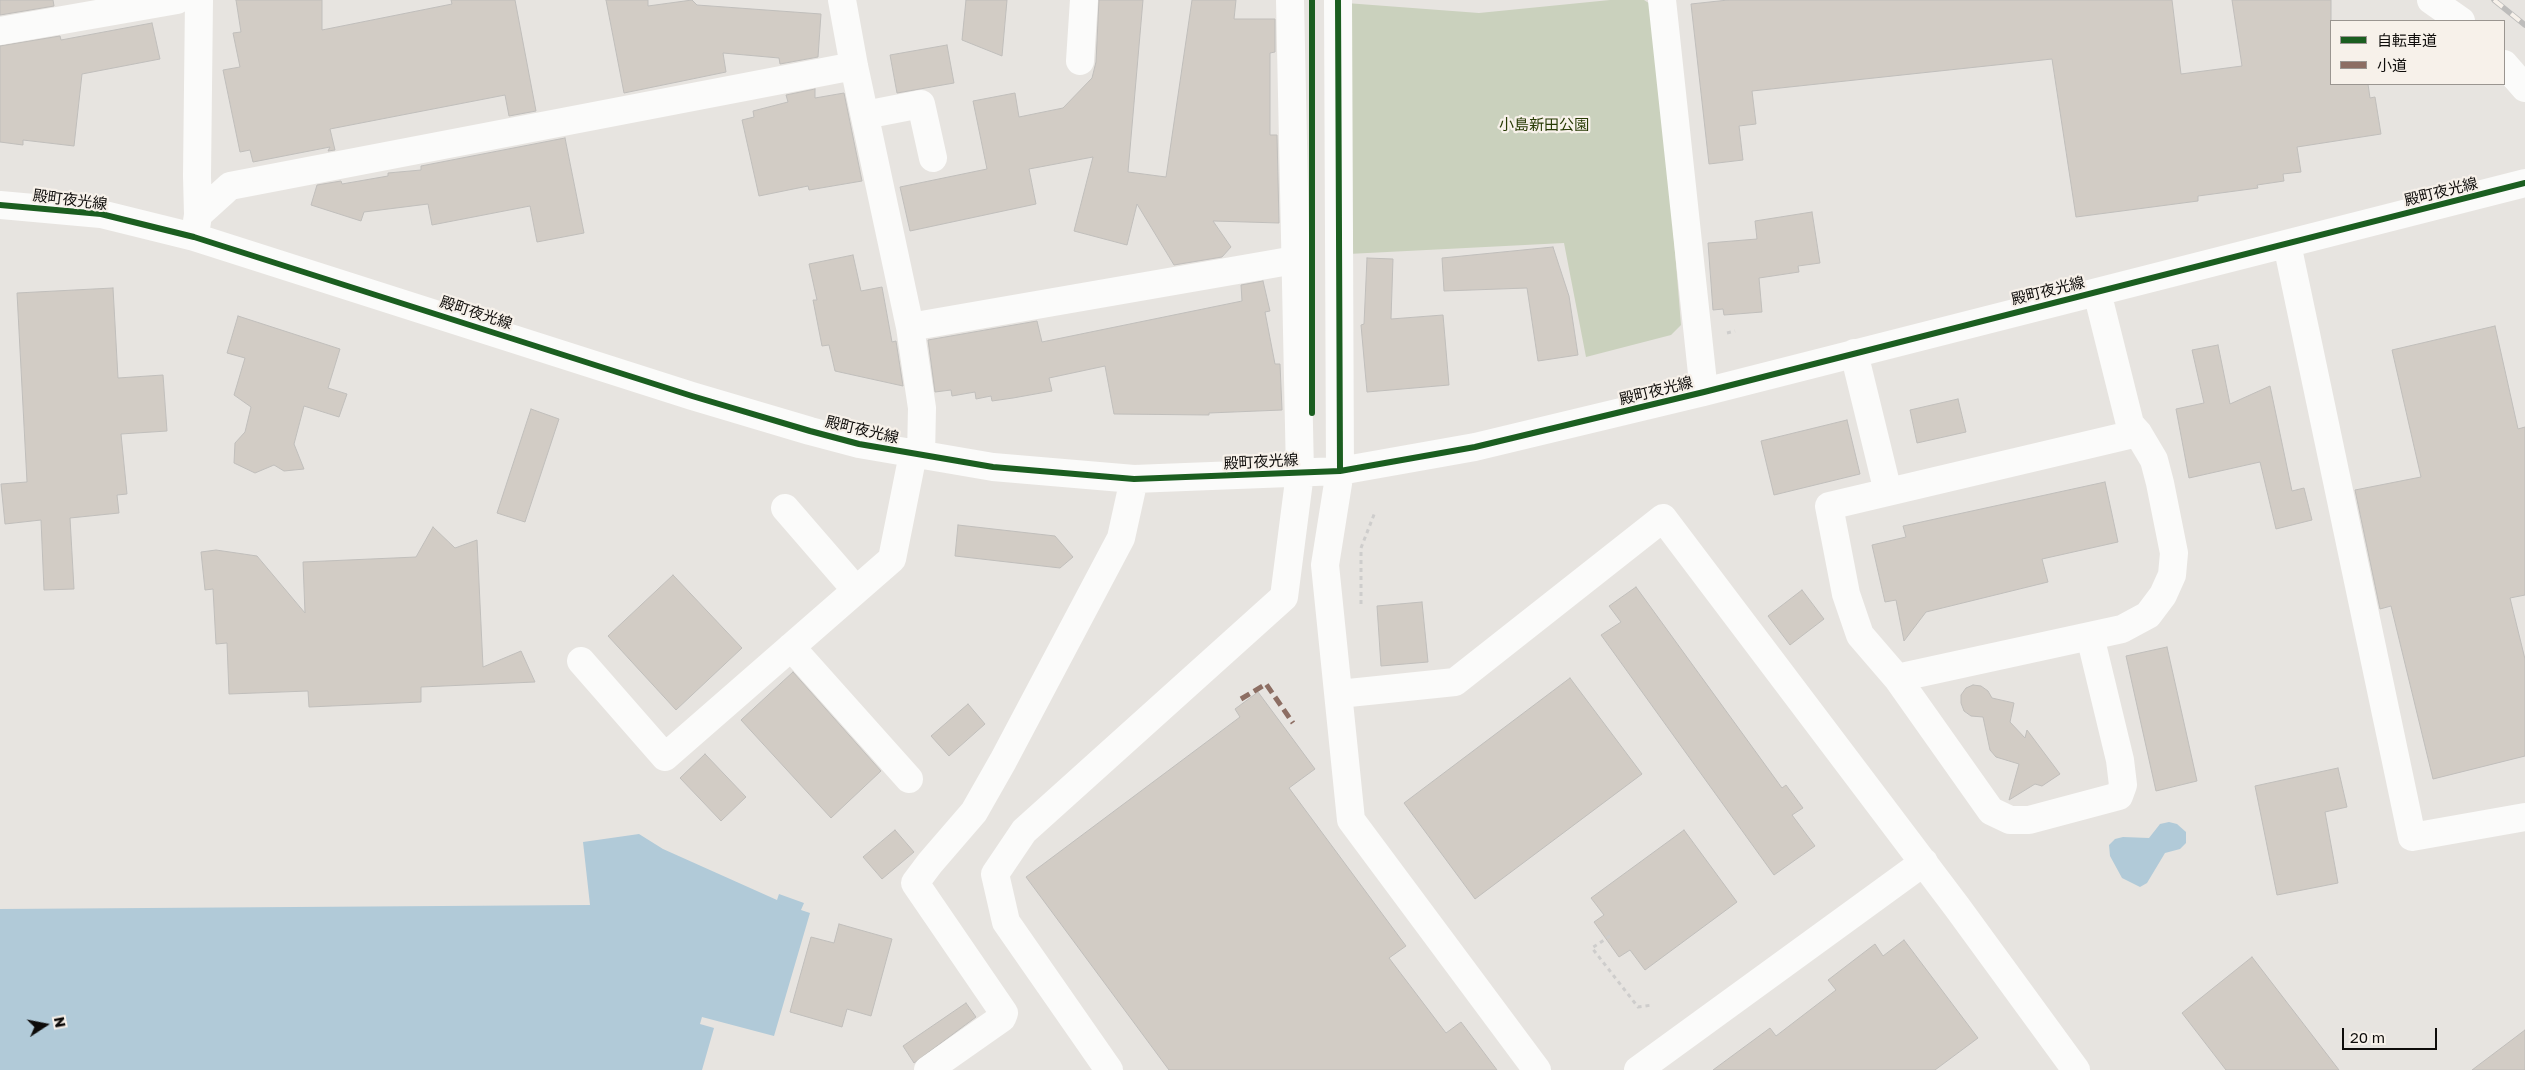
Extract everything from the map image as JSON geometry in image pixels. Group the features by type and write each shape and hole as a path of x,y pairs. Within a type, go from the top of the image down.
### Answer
{"street":[{"path":"0,31 177,0"},
{"path":"196,226 199,0"},
{"path":"580,661 665,758 892,559 917,455 922,408 910,327 854,66 842,0"},
{"path":"1080,61 1084,0"},
{"path":"1109,1070 1006,922 995,874 1024,831 1284,597 1300,473 1290,0"},
{"path":"1338,0 1340,471 1325,565 1351,820 1537,1070"},
{"path":"1662,0 1704,392"},
{"path":"2431,0 2460,20"},
{"path":"2505,65 2525,88"},
{"path":"196,226 230,186 854,66"},
{"path":"865,115 921,104 933,158"},
{"name":"殿町夜光線","path":"0,205 101,214 196,226 801,429 917,455 993,468 1134,479 1340,471 1475,447 1704,392 2525,183"},
{"path":"2287,244 2412,837 2525,816"},
{"path":"910,327 1295,260"},
{"path":"1897,678 2122,629 2148,615 2163,595 2172,575 2174,553 2160,483 2154,460 2138,433 2130,424 2096,292"},
{"path":"1854,354 1888,492"},
{"path":"2090,636 2120,760 2123,785 2119,796 2029,820 2010,820 1991,811 1897,678 1860,635 1846,594 1829,506 2138,433"},
{"path":"928,1070 1002,1018 1004,1013 915,884 930,863 974,812 1007,753 1121,538 1134,479"},
{"path":"785,508 856,590"},
{"path":"1338,694 1455,682 1663,518 1924,862 2076,1070"},
{"path":"791,647 909,779"},
{"path":"1638,1070 1924,862"}],"path":[{"path":"1362,606 1361,548 1376,512"},
{"path":"1610,936 1592,948 1638,1007 1652,1005"}],"green space":[{"name":"小島新田公園","path":"1610,0 1644,0 1655,7 1681,325 1671,335 1586,357 1564,243 1348,254 1346,3 1479,13"}],"water":[{"path":"2169,822 2177,824 2186,832 2186,843 2180,849 2165,853 2147,883 2140,887 2122,878 2110,856 2109,845 2115,839 2123,837 2149,838 2160,824"},
{"path":"639,834 663,849 777,900 779,894 804,903 801,910 810,913 774,1036 702,1017 700,1024 714,1028 702,1070 0,1070 0,909 590,905 583,842"}],"building":[{"path":"0,0 53,0 54,6 0,15"},
{"path":"236,0 322,0 322,30 452,4 451,0 515,0 536,111 509,116 505,95 330,129 335,150 328,151 330,147 253,162 250,150 240,152 223,70 240,67 233,33 241,32"},
{"path":"606,0 648,0 648,6 692,0 697,5 821,14 818,57 780,64 779,58 723,53 726,72 624,93"},
{"path":"966,0 1007,0 1002,56 962,40"},
{"path":"1099,0 1143,0 1128,172 1166,177 1192,0 1236,0 1234,19 1275,19 1275,52 1270,53 1270,135 1277,135 1279,223 1213,221 1231,247 1222,257 1174,265 1137,204 1127,245 1074,231 1093,157 1029,169 1036,204 910,231 900,187 987,169 973,101 1015,93 1019,117 1063,108 1092,78 1096,62"},
{"path":"1728,0 2172,0 2181,74 2242,66 2232,0 2331,0 2330,85 2368,85 2370,98 2375,97 2381,134 2297,147 2301,172 2283,174 2284,181 2257,185 2258,188 2198,196 2198,201 2076,217 2052,59 1752,91 1756,124 1739,126 1743,160 1709,164 1691,4"},
{"path":"152,23 160,59 82,74 74,146 23,140 23,145 0,142 0,46 60,36 61,40"},
{"path":"947,45 954,83 897,93 890,55"},
{"path":"815,89 815,98 844,93 862,181 809,190 808,186 759,196 742,120 754,117 753,111 788,102 786,95"},
{"path":"565,138 584,233 537,242 530,206 432,225 428,204 364,212 361,221 311,205 317,185 341,181 342,184 388,176 388,173 421,170 421,166"},
{"path":"1812,212 1820,263 1798,266 1799,272 1759,278 1762,312 1724,315 1723,309 1713,310 1708,243 1757,239 1755,221"},
{"path":"1553,247 1569,296 1578,355 1538,361 1527,288 1444,291 1442,258"},
{"path":"853,255 861,291 882,287 892,342 896,341 903,386 835,371 829,345 822,346 813,300 817,300 809,264"},
{"path":"1367,258 1393,259 1391,319 1443,315 1449,385 1367,392 1361,325 1364,324"},
{"path":"1263,281 1270,311 1265,312 1275,364 1280,364 1282,410 1209,413 1209,415 1114,414 1105,366 1049,378 1052,391 1013,398 992,401 991,396 976,399 975,392 952,396 951,390 935,392 928,340 1037,321 1042,342 1242,301 1241,285"},
{"path":"113,288 118,378 163,375 167,431 121,434 127,494 117,495 119,513 70,518 74,589 44,590 41,520 5,524 1,484 27,482 17,293"},
{"path":"238,316 340,349 328,388 347,394 339,417 304,406 294,444 304,469 284,471 274,465 255,473 234,463 235,443 245,432 251,407 234,395 245,358 227,353"},
{"path":"2495,326 2518,429 2525,427 2525,595 2510,598 2525,659 2525,756 2433,779 2391,606 2380,609 2355,490 2421,477 2392,350"},
{"path":"2218,345 2230,404 2270,386 2292,491 2304,488 2312,520 2276,529 2260,462 2189,478 2176,409 2204,403 2192,350"},
{"path":"1958,399 1966,432 1917,443 1910,410"},
{"path":"531,409 559,419 525,522 497,513"},
{"path":"1847,420 1860,474 1774,495 1761,441"},
{"path":"2105,482 2118,542 2042,559 2048,582 1926,612 1904,641 1896,600 1885,602 1872,545 1906,537 1903,526"},
{"path":"958,525 1055,536 1073,557 1060,568 955,556"},
{"path":"433,527 455,548 477,540 483,667 521,651 535,682 421,687 421,702 309,707 308,691 229,694 227,643 216,644 213,589 205,590 201,552 216,550 257,556 305,613 303,562 416,557"},
{"path":"673,575 742,648 676,710 608,636"},
{"path":"1636,587 1782,788 1786,785 1803,808 1792,815 1815,846 1774,875 1601,635 1621,622 1609,606"},
{"path":"1802,590 1824,619 1790,645 1768,616"},
{"path":"1422,602 1428,662 1381,666 1377,606"},
{"path":"2167,647 2197,781 2156,791 2126,656"},
{"path":"793,672 881,771 831,818 741,720"},
{"path":"1570,678 1642,774 1475,899 1404,803"},
{"path":"1973,685 1981,686 1988,691 1992,698 2014,703 2010,722 2025,738 2027,730 2060,774 2042,786 2035,784 2009,800 2019,764 1996,757 1990,750 1983,717 1971,716 1964,711 1961,695 1966,688"},
{"path":"1258,692 1315,769 1289,788 1406,946 1389,958 1446,1033 1461,1022 1497,1070 1169,1070 1026,877 1240,717 1235,709"},
{"path":"968,704 985,724 949,756 931,736"},
{"path":"705,754 746,797 721,821 680,778"},
{"path":"2338,768 2347,807 2325,812 2338,883 2277,895 2255,786"},
{"path":"895,830 914,852 882,879 863,857"},
{"path":"1684,830 1737,902 1645,970 1630,950 1619,957 1594,922 1604,915 1591,898"},
{"path":"839,924 892,939 871,1016 847,1009 842,1027 790,1012 811,937 834,943"},
{"path":"1904,940 1978,1038 1935,1070 1713,1070 1770,1028 1776,1036 1836,990 1828,980 1875,944 1883,956"},
{"path":"2252,957 2339,1070 2226,1070 2182,1013"},
{"path":"966,1003 976,1017 914,1063 903,1046"},
{"path":"2525,1030 2525,1070 2472,1070"}],"railway":[{"path":"2494,0 2525,25"}],"marked path":[{"path":"1241,699 1266,684 1293,723"}],"cycle path":[{"path":"1312,0 1312,413"},
{"path":"1338,0 1340,471"},
{"path":"0,205 101,214 194,237 692,396 859,444 993,467 1134,479 1340,471 1475,447 1704,392 2525,183"}]}
